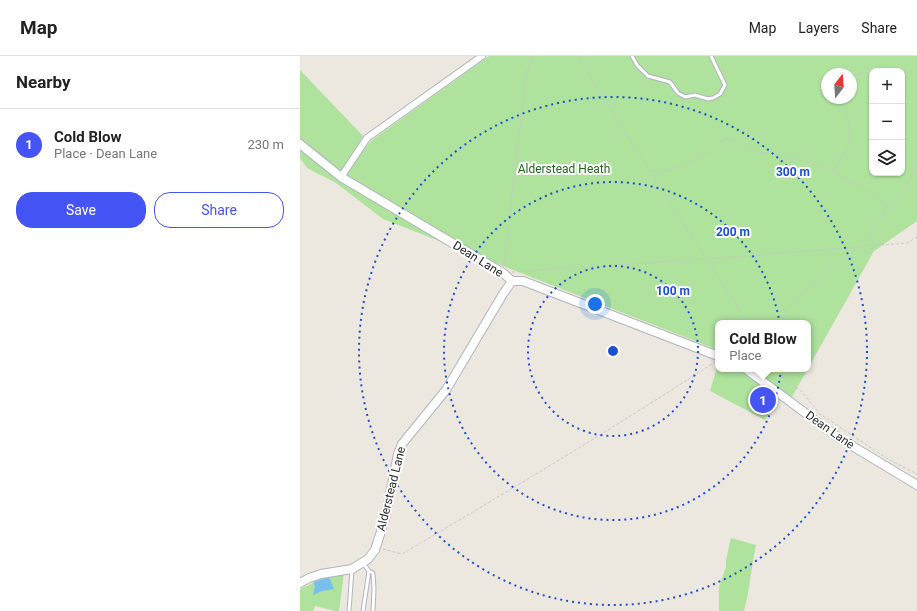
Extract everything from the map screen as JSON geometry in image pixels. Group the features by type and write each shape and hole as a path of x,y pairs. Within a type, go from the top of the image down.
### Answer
{"main road":[{"name":"Dean Lane","path":"300,144 341,177 503,273 512,281 523,281 715,357"},
{"name":"Alderstead Lane","path":"300,583 321,574 352,568 363,563 375,550 385,519 398,454 402,444 446,390 512,281"},
{"name":"Dean Lane","path":"750,372 839,438 917,485"}],"street":[{"path":"341,177 367,138 482,56"}],"lane":[{"path":"632,56 637,65 648,76 670,82 678,93 685,97 695,95 708,99 720,94 724,86 711,56"},
{"path":"363,563 369,571 373,573 373,611"},
{"path":"349,611 352,568"},
{"path":"363,611 369,571"}],"path":[{"path":"533,56 526,74 503,273 907,243 917,237"},
{"path":"577,56 746,320"},
{"path":"905,73 917,71"},
{"path":"857,75 869,72"},
{"path":"833,172 848,147 851,136 842,104"},
{"path":"654,176 706,154 718,143 729,138 736,141 741,146 763,152 795,157 823,166 869,192 886,205"},
{"path":"782,320 787,310 803,291 818,281 836,263 857,247 870,234 880,219 886,205 907,183 914,171 917,160"},
{"path":"381,548 402,554 508,492 643,408 715,359"},
{"path":"781,372 786,380 801,391 820,414 888,458 917,474"}],"green space":[{"name":"Alderstead Heath","path":"489,56 917,56 917,221 874,251 811,364 811,320 715,320 715,349 383,219 336,183 307,168 300,158 300,70 363,136 338,180 372,140"},
{"path":"716,372 743,372 779,397 765,420 710,391"},
{"path":"757,372 806,372 792,397 785,398"},
{"path":"731,538 756,545 744,611 719,611 719,587 726,567"},
{"path":"344,573 339,611 315,606 313,611 300,611 300,589 322,579"}],"water":[{"path":"329,577 334,589 322,591 313,595 315,586 313,582"}],"building":[{"path":"762,394 769,398 765,406 758,401"}],"place":[{"name":"Cold Blow","path":"763,400"}]}
